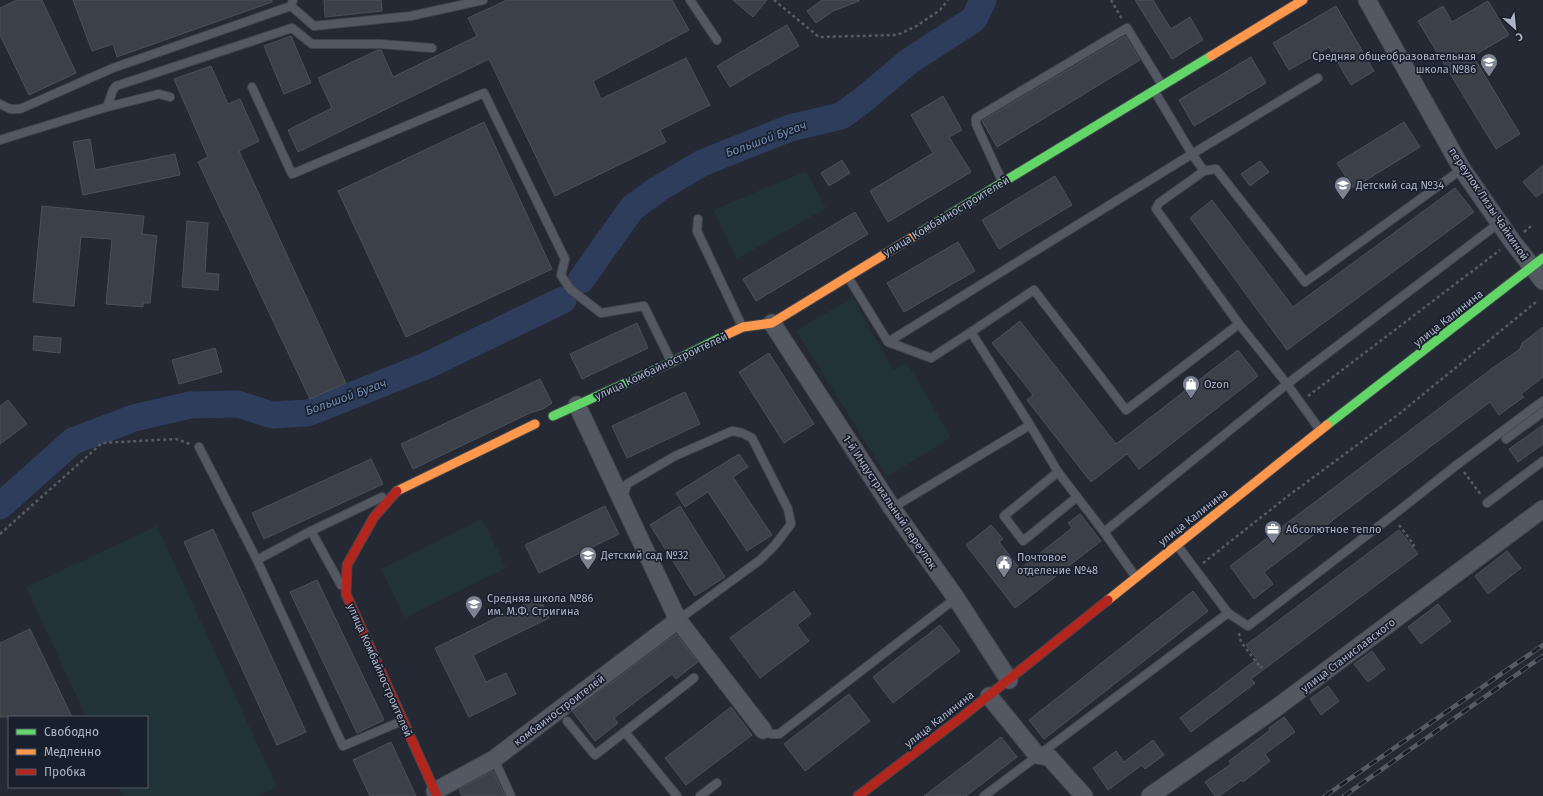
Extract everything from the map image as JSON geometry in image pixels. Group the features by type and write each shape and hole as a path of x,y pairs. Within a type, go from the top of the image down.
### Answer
{"street":[{"name":"улица Комбайностроителей","path":"553,416 672,362 743,327 772,323 1303,0"},
{"name":"переулок Лизы Чайкиной","path":"1367,0 1462,169 1499,223 1540,269"},
{"name":"улица Калинина","path":"858,796 905,762 989,696 1136,577 1321,431 1540,269"},
{"name":"1-й Индустриальный переулок","path":"772,323 892,508 956,598 1009,680"},
{"path":"577,405 678,620 763,730"},
{"name":"улица Комбайностроителей","path":"436,793 402,721 346,594 347,565 374,517 398,490 535,424"},
{"name":"улица Станиславского","path":"1150,796 1276,708 1543,509"},
{"name":"комбаиностроителей","path":"436,793 494,759 678,620"},
{"path":"989,696 1037,755 1049,756 1084,796"}],"lane":[{"path":"0,104 10,109 20,109 113,68 292,3 314,26 411,16 483,0"},
{"path":"690,0 717,40"},
{"path":"107,107 112,90 116,86 292,28 312,44 380,44 432,48"},
{"path":"1002,182 976,124 976,118 1127,28 1192,154 1204,171"},
{"path":"888,342 1318,78"},
{"path":"252,87 292,174 484,93 565,259 561,275 570,289 601,313 644,306 672,362"},
{"path":"0,140 107,107 159,94 170,97"},
{"path":"1321,431 1239,324 1156,209 1159,203 1204,171 1216,168 1305,282 1462,169"},
{"path":"698,218 697,231 743,327"},
{"path":"1104,532 1286,384 1499,223"},
{"path":"847,276 888,342 931,358 1034,290 1126,410 1239,324"},
{"path":"971,332 1058,472 1136,577"},
{"path":"1177,545 1228,613 1248,626 1458,464 1543,401"},
{"path":"1506,440 1543,412"},
{"path":"892,508 1030,425"},
{"path":"622,502 627,484 675,456 732,431 742,433 752,438 788,510 790,524 776,545 760,560 678,620"},
{"path":"199,448 257,560 343,746 402,721"},
{"path":"1487,503 1543,461"},
{"path":"1058,472 1004,516 1023,541 1077,497"},
{"path":"257,560 311,531 398,490"},
{"path":"311,531 346,594"},
{"path":"763,730 771,734 779,734 956,598"},
{"path":"984,796 1228,613"},
{"path":"567,720 595,755 694,678"},
{"path":"624,732 677,796"},
{"path":"494,759 511,796"},
{"path":"700,796 717,783"}],"path":[{"path":"774,0 819,37 897,35 915,27 940,10 948,0"},
{"path":"1111,0 1127,28"},
{"path":"1524,232 1530,227 1532,230"},
{"path":"1300,402 1500,250"},
{"path":"1195,569 1288,496 1399,414 1536,302"},
{"path":"0,534 102,443 176,439 199,448"},
{"path":"1468,478 1487,503"},
{"path":"1400,527 1414,545 1412,546"},
{"path":"1241,642 1261,668 1262,666"}],"shaded area":[{"path":"806,171 826,208 737,259 713,210"},
{"path":"853,298 893,370 907,363 951,437 887,477 796,330"},
{"path":"482,519 506,568 405,618 381,569"},
{"path":"157,526 277,787 259,796 123,796 119,788 148,788 148,716 86,716 26,587"}],"building":[{"path":"17,0 42,0 76,73 29,95 0,35 0,8"},
{"path":"73,0 272,0 272,2 117,57 113,44 92,51"},
{"path":"324,0 381,0 382,11 325,17"},
{"path":"507,0 672,0 689,30 593,81 601,99 686,58 710,105 660,130 666,142 555,196 489,59 298,152 288,130 332,108 318,78 378,50 381,50 393,77 477,36 468,18"},
{"path":"733,0 767,0 753,17"},
{"path":"822,0 859,1 833,11 816,23 807,11"},
{"path":"1135,0 1153,0 1171,29 1190,17 1203,40 1172,59"},
{"path":"1488,1 1509,35 1473,56 1520,134 1496,149 1418,21 1443,6 1452,22"},
{"path":"1336,6 1374,71 1351,85 1329,47 1289,70 1273,43"},
{"path":"787,25 799,46 730,87 717,66"},
{"path":"291,36 311,83 284,94 264,46"},
{"path":"1125,36 1140,60 997,147 982,121"},
{"path":"1251,57 1266,83 1194,126 1179,100"},
{"path":"211,66 228,104 240,99 259,141 239,151 346,383 310,399 198,162 208,157 174,79"},
{"path":"943,96 962,130 949,137 971,172 888,222 870,191 933,153 911,115"},
{"path":"484,122 552,269 406,337 338,191"},
{"path":"1404,122 1420,147 1353,188 1337,163"},
{"path":"90,139 95,170 175,154 180,175 83,195 73,142"},
{"path":"842,160 850,173 829,186 821,173"},
{"path":"1260,161 1269,172 1250,186 1241,174"},
{"path":"1543,165 1543,192 1536,197 1523,182"},
{"path":"1055,176 1072,205 999,249 982,220"},
{"path":"1455,188 1474,212 1287,350 1190,218 1212,200 1293,307"},
{"path":"42,206 144,216 142,234 157,236 150,303 143,303 143,307 106,304 112,239 81,237 74,306 33,302"},
{"path":"855,212 868,234 756,301 743,279"},
{"path":"187,221 208,223 205,273 219,274 218,290 182,287"},
{"path":"958,242 975,271 904,312 887,283"},
{"path":"1020,321 1116,444 1238,350 1258,376 1139,469 1127,454 1091,482 1027,400 1033,395 992,343"},
{"path":"637,323 648,348 582,379 570,354"},
{"path":"1543,327 1543,377 1521,394 1524,397 1499,415 1490,402 1264,572 1273,584 1254,599 1230,566 1520,349 1522,343"},
{"path":"34,336 61,338 60,353 33,350"},
{"path":"215,348 222,372 179,384 172,360"},
{"path":"769,353 814,424 784,443 739,372"},
{"path":"540,379 552,403 543,409 530,413 413,469 401,444"},
{"path":"685,392 700,424 627,458 612,426"},
{"path":"8,400 27,424 0,444 0,406"},
{"path":"1543,425 1543,444 1518,462 1509,449"},
{"path":"739,454 748,467 733,477 772,535 747,551 708,492 685,507 676,493"},
{"path":"371,459 383,484 264,539 252,513"},
{"path":"605,506 619,534 539,573 525,545"},
{"path":"680,506 725,577 695,596 650,525"},
{"path":"1080,514 1101,541 1015,608 966,545 991,525 1003,539 999,542 1020,569 1072,528 1068,523"},
{"path":"213,529 306,732 277,745 184,542"},
{"path":"1399,530 1418,554 1251,679 1255,683 1191,732 1180,718 1257,659 1246,645"},
{"path":"1507,551 1521,568 1488,594 1475,576"},
{"path":"317,580 384,720 357,733 290,592"},
{"path":"794,591 811,614 797,625 809,641 760,678 730,638"},
{"path":"1193,591 1208,611 1044,739 1029,720"},
{"path":"539,597 549,618 473,655 486,682 506,673 516,694 469,717 435,648"},
{"path":"1438,604 1451,621 1421,644 1408,627"},
{"path":"940,625 960,651 893,703 873,677"},
{"path":"30,629 72,716 0,717 0,643"},
{"path":"676,634 698,662 676,679 672,674 614,718 618,723 595,741 573,712"},
{"path":"1372,651 1385,669 1368,682 1354,664"},
{"path":"1328,686 1339,701 1321,715 1310,699"},
{"path":"849,694 870,721 805,771 784,744"},
{"path":"731,707 752,735 686,785 665,758"},
{"path":"1284,717 1295,732 1265,754 1270,761 1243,782 1242,780 1219,796 1215,796 1205,782 1231,764 1229,761 1270,730 1269,728"},
{"path":"1001,737 1017,757 966,796 924,796"},
{"path":"1153,740 1164,755 1145,769 1142,765 1108,790 1093,768 1116,751 1124,762"},
{"path":"391,742 416,796 370,796 353,760"},
{"path":"493,771 505,796 462,796 459,789"}],"waterway":[{"name":"Большой Бугач","path":"581,280 632,208 658,189 702,163 790,128 841,116 863,100 908,62 974,19 983,0"},
{"name":"Большой Бугач","path":"0,506 73,441 134,418 190,405 238,404 272,415 308,413 428,365 563,300"}],"railway":[{"path":"1325,796 1543,645"},
{"path":"1344,796 1543,656"}],"traffic: fast":[{"path":"916,235 1211,56"},
{"path":"1327,425 1543,258"},
{"path":"553,416 672,362 726,335"}],"traffic: slow":[{"path":"1211,56 1303,0"},
{"path":"726,335 743,327 772,323 916,235"},
{"path":"397,491 535,424"},
{"path":"1108,600 1327,425"}],"traffic: jam":[{"path":"397,491 374,517 347,565 346,594 437,796"},
{"path":"858,796 963,716 1108,600"}],"place":[{"name":"Средняя общеобразовательная школа №86","path":"1489,77"},
{"name":"Детский сад №34","path":"1343,200"},
{"name":"Ozon","path":"1191,399"},
{"name":"Абсолютное тепло","path":"1273,544"},
{"name":"Детский сад №32","path":"588,570"},
{"name":"Почтовое отделение №48","path":"1004,578"},
{"name":"Средняя школа №86 им. М.Ф. Стригина","path":"474,619"}]}
